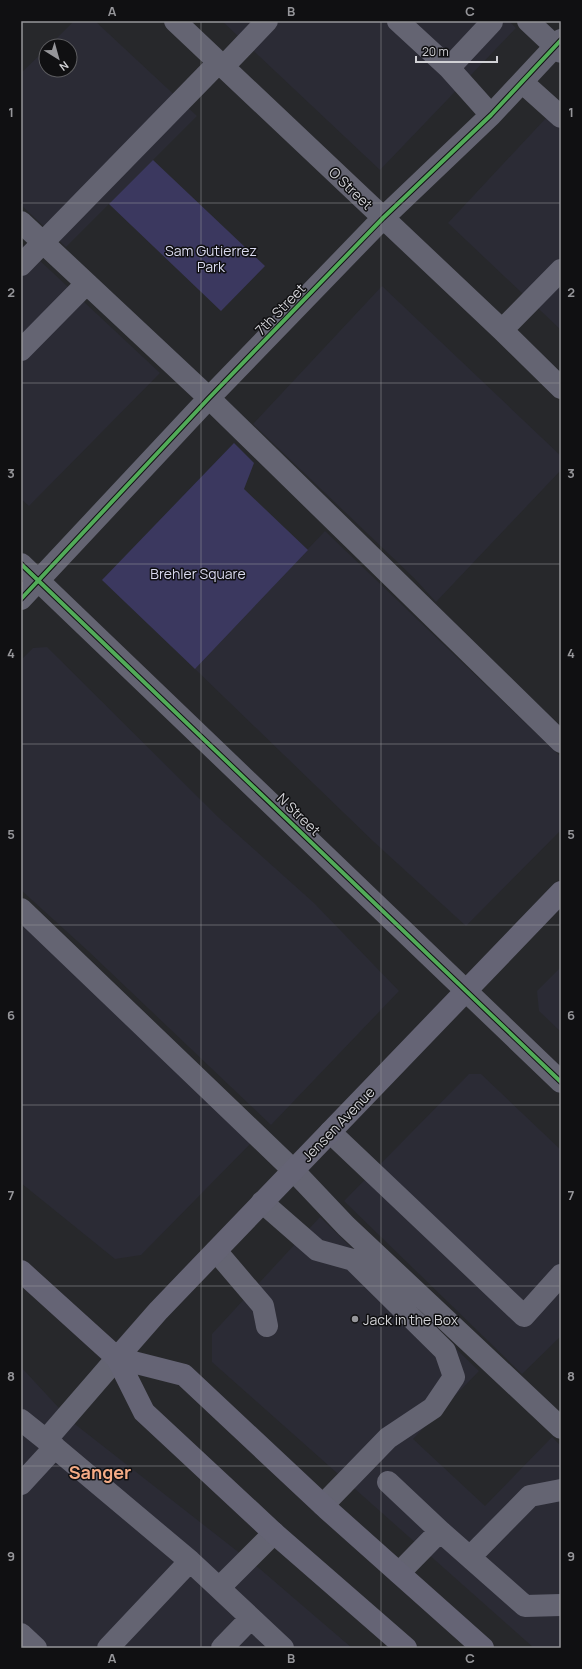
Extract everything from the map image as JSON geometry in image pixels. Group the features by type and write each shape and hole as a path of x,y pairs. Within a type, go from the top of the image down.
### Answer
{"main road":[{"name":"Jensen Avenue","path":"117,1358 159,1310 561,892"},
{"path":"21,1271 117,1358 144,1412 274,1533 406,1648"},
{"path":"117,1358 184,1375 322,1505 483,1648"}],"street":[{"name":"O Street","path":"174,21 502,330 561,388"},
{"path":"21,265 221,64 267,21"},
{"path":"398,21 449,68 490,115"},
{"path":"449,68 492,22 490,21"},
{"path":"528,21 559,46"},
{"name":"7th Street","path":"21,599 209,398 383,218 559,46"},
{"path":"522,82 561,117"},
{"path":"21,222 209,398 561,742"},
{"path":"502,330 561,270"},
{"path":"21,350 86,284"},
{"name":"N Street","path":"21,564 467,990 561,1082"},
{"path":"21,909 293,1170 346,1226 561,1428"},
{"path":"330,1132 524,1316 561,1275"},
{"path":"262,1202 317,1250 352,1260 445,1351 454,1377 433,1408 388,1438 322,1505"},
{"path":"216,1251 263,1306 267,1326"},
{"path":"21,1484 117,1358"},
{"path":"21,1420 51,1443 190,1560 283,1648"},
{"path":"388,1482 440,1531 525,1606 561,1605"},
{"path":"470,1557 530,1496 561,1490"},
{"path":"399,1573 440,1531"},
{"path":"219,1588 274,1533"},
{"path":"108,1648 190,1560"},
{"path":"222,1648 251,1618"},
{"path":"21,1634 36,1648"}],"shaded area":[{"path":"74,21 95,21 197,116 66,247 21,205 21,73 38,57 38,78 78,78 78,38 57,38"},
{"path":"222,21 509,21 516,28 380,170"},
{"path":"561,102 561,330 448,223"},
{"path":"21,243 160,373 29,506 21,499"},
{"path":"382,286 561,456 561,470 436,602 414,578 253,424"},
{"path":"325,531 561,757 561,830 466,926 374,842 195,669"},
{"path":"47,647 218,817 314,903 399,991 271,1125 87,950 21,890 21,660 33,648"},
{"path":"21,923 254,1140 141,1255 115,1259 21,1183"},
{"path":"561,967 561,1032 539,1011 537,991"},
{"path":"469,1074 481,1074 561,1150 561,1336 522,1374 344,1201"},
{"path":"320,1217 479,1371 413,1439 485,1506 552,1437 561,1446 561,1648 534,1648 212,1362 212,1334"},
{"path":"21,1367 71,1421 260,1569 352,1648 21,1648"}],"green space":[{"name":"Sam Gutierrez Park","path":"153,160 265,266 221,311 109,204"},
{"name":"Brehler Square","path":"234,443 254,463 244,489 308,550 195,669 102,580"}],"cycle path":[{"path":"21,599 209,398 383,218 491,115 561,40"},
{"path":"21,564 561,1082"}],"place":[{"name":"Jack in the Box","path":"355,1319"}],"district":[{"name":"Sanger","path":"100,1472"}]}
